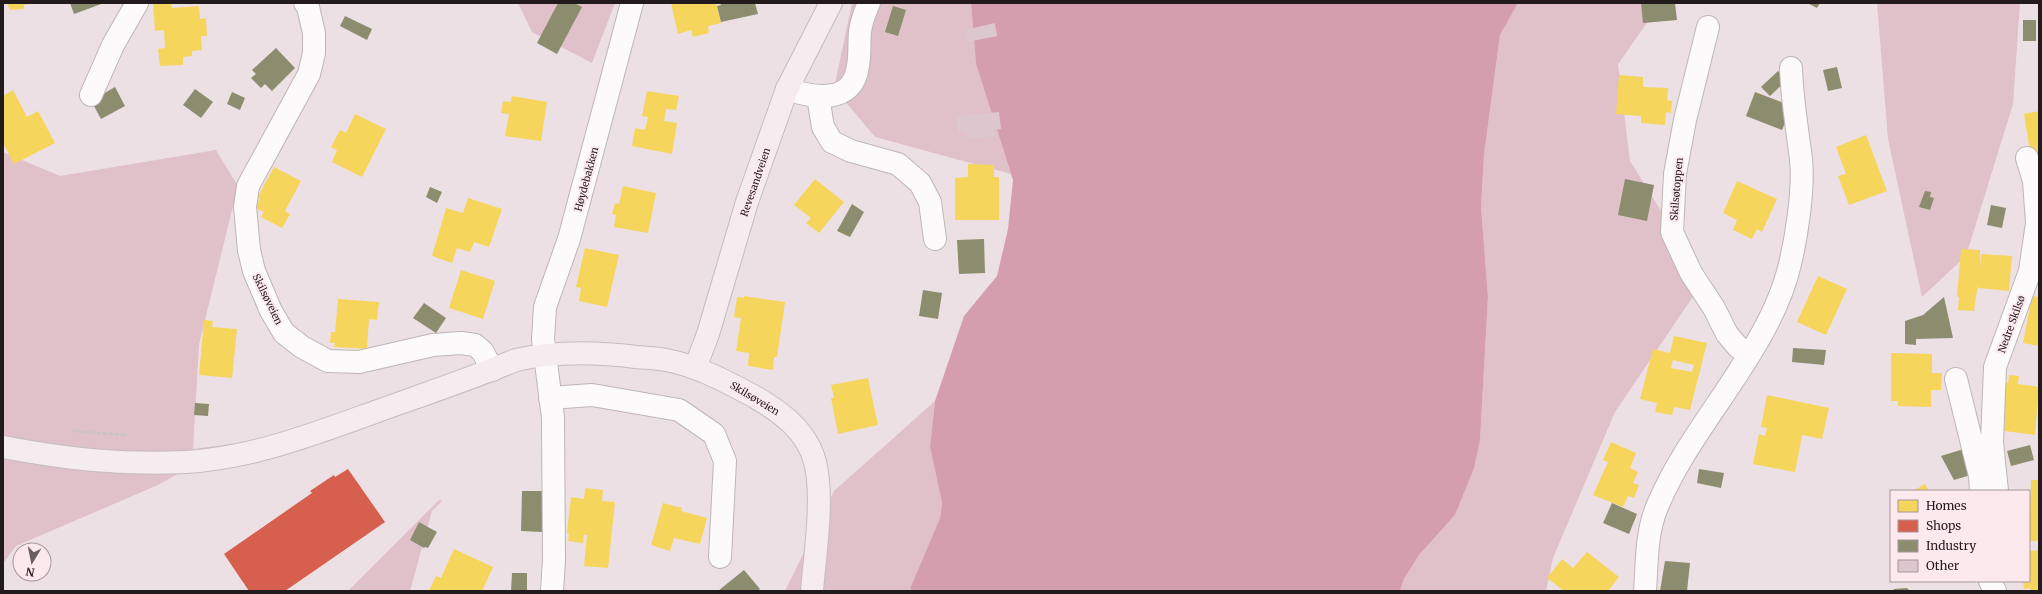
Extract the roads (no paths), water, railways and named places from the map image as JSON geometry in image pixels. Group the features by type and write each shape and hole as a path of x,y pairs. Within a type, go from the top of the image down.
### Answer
{"main road":[{"name":"Revesandveien","path":"695,368 708,334 747,202 786,89 831,3"},
{"name":"Skilsøveien","path":"3,447 64,458 124,463 187,462 228,456 290,443 516,360 544,354 602,353 666,360 695,368 726,381 779,411 805,438 815,462 819,506 812,591"}],"street":[{"path":"91,95 113,45 137,3"},
{"name":"Skilsøveien","path":"305,3 308,7 314,33 314,53 308,74 248,186 246,207 249,250 254,271 271,311 284,332 302,347 328,361 359,362 433,345 461,343 475,345 483,352 492,370"},
{"name":"Høydebakken","path":"544,354 545,307 569,239 632,3"},
{"path":"786,89 818,97 830,97 843,91 854,80 858,67 860,31 869,3"},
{"name":"Skilsøtoppen","path":"1708,27 1685,120 1675,174 1672,232 1691,273 1714,308 1727,334 1738,346 1749,354"},
{"path":"1645,591 1651,529 1656,509 1676,465 1749,354 1774,311 1790,264 1800,202 1801,160 1792,98 1791,68"},
{"path":"818,97 823,127 832,142 851,151 898,164 920,183 930,202 935,239"},
{"name":"Nedre Skilsø","path":"1997,490 1992,442 1995,367 2030,271 2037,223 2034,181 2027,158"},
{"path":"544,354 553,426 554,560 552,591"},
{"path":"1956,380 1980,476 1982,490"},
{"path":"550,398 592,395 679,410 714,434 725,461 720,557"}]}
